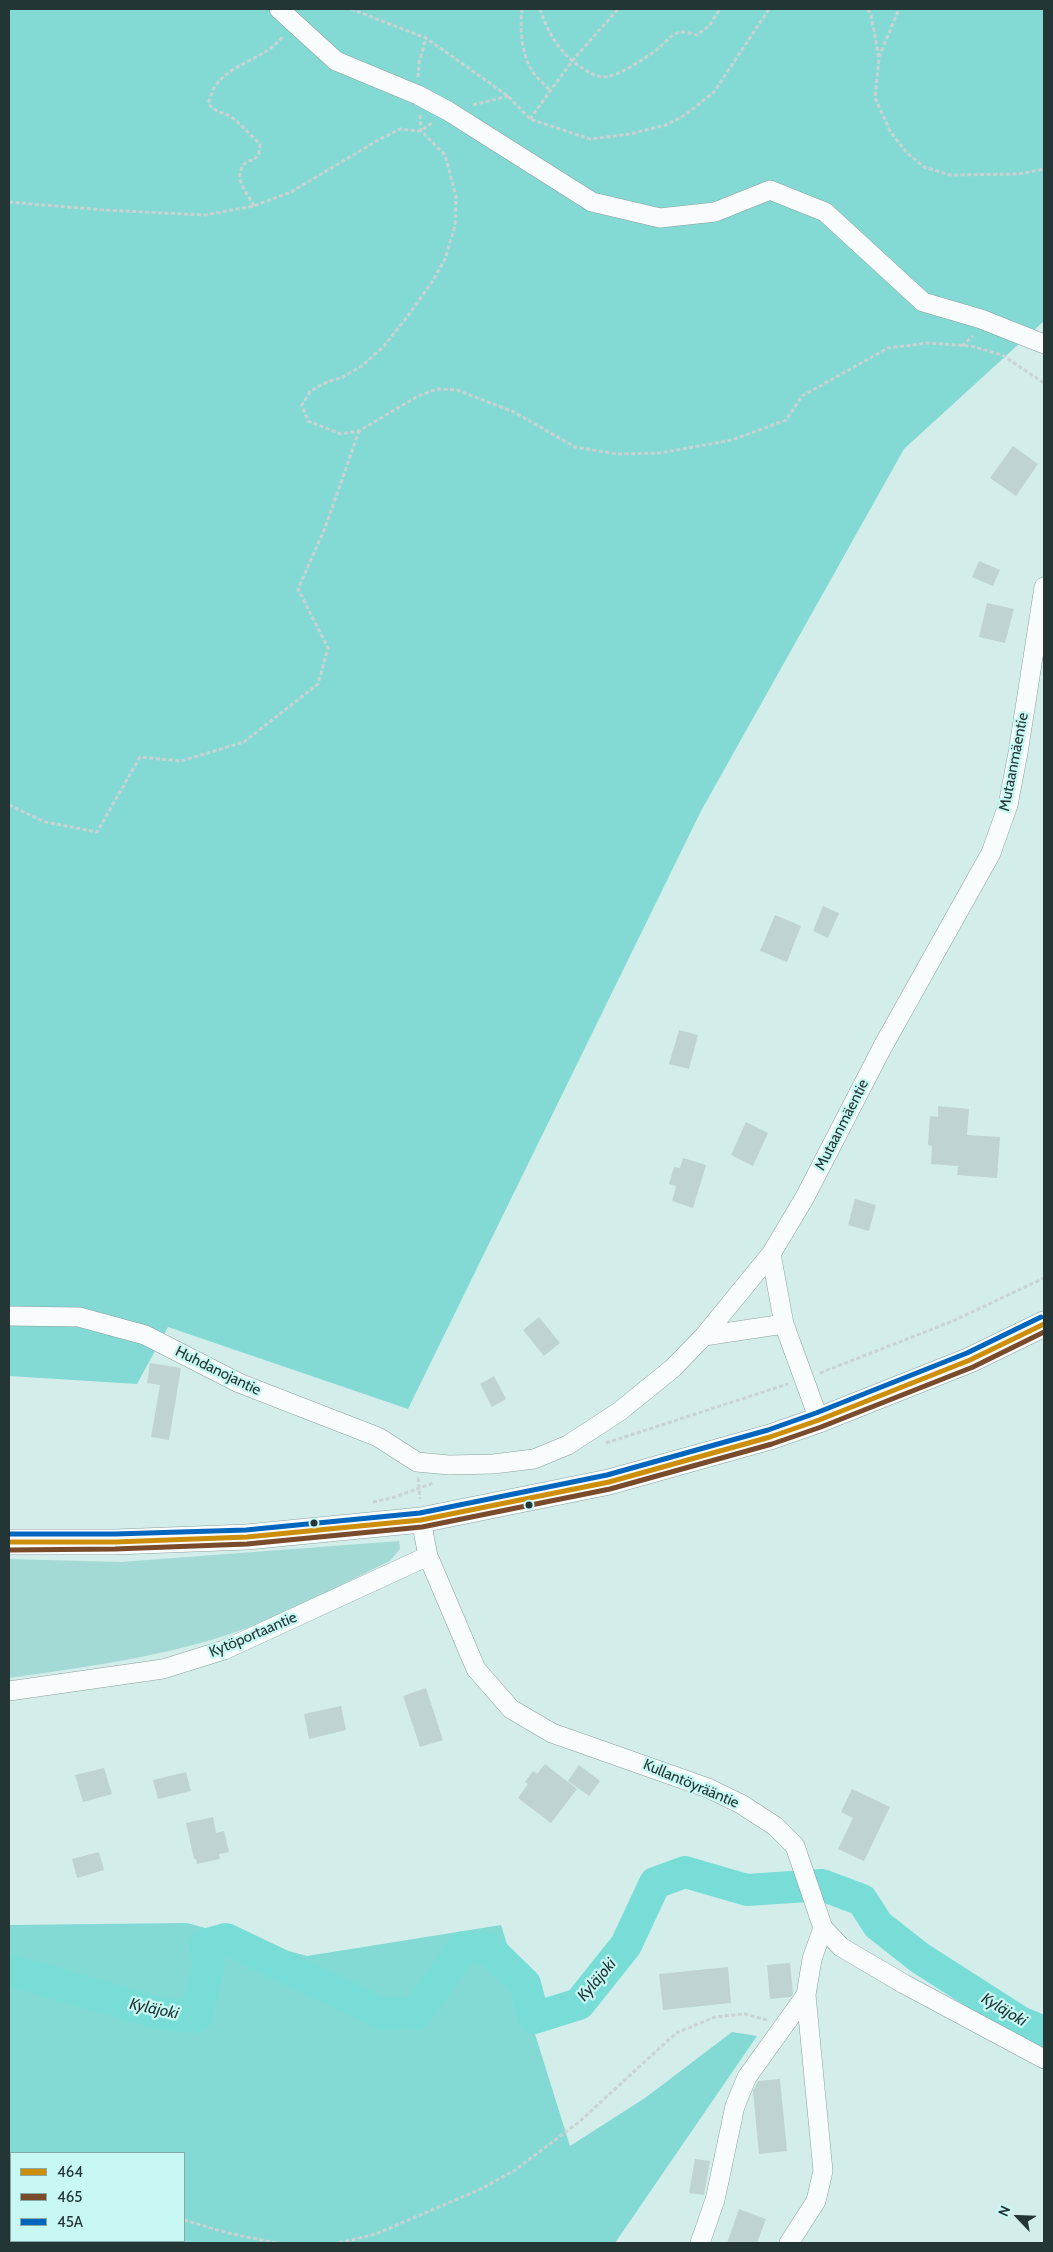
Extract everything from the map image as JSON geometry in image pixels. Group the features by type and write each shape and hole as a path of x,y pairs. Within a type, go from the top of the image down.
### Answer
{"main road":[{"path":"9,1542 115,1542 247,1537 421,1520 609,1482 753,1442 819,1420 970,1360 1044,1324"}],"street":[{"path":"284,14 336,61 418,95 592,202 660,218 715,212 770,190 825,212 923,302 980,319 1044,344"},
{"name":"Mutaanmäentie","path":"417,1462 475,1464 534,1459 568,1445 620,1411 673,1368 704,1336 772,1254 805,1197 883,1046 991,853 1008,805 1044,587"},
{"path":"772,1254 784,1324 819,1420"},
{"name":"Huhdanojantie","path":"9,1316 79,1317 145,1335 239,1383 378,1436 417,1462"},
{"path":"704,1336 784,1324"},
{"name":"Kullantöyrääntie","path":"421,1520 428,1556 476,1669 511,1709 552,1733 708,1788 741,1804 775,1826 795,1846 823,1928 841,1947 904,1984 1044,2059"},
{"name":"Kytöportaantie","path":"9,1691 163,1669 224,1650 428,1556"},
{"path":"789,2243 816,2201 823,2171 806,1995 812,1959 823,1928"},
{"path":"700,2243 715,2200 735,2106 747,2077 806,1995"}],"path":[{"path":"351,9 426,38 508,96 530,119 590,139 630,134 666,125 685,116 714,92 769,9"},
{"path":"522,9 520,20 523,42 530,67 551,91"},
{"path":"540,9 550,35 572,61 583,69 602,77 615,74 659,48 672,35 682,32 697,35 709,26 720,9"},
{"path":"530,119 572,61 618,9"},
{"path":"868,9 871,15 879,58 875,98 890,131 906,152 924,167 950,175 1019,174 1044,169"},
{"path":"879,58 899,9"},
{"path":"254,206 238,177 240,168 247,161 254,160 259,154 260,144 228,116 215,112 208,103 216,85 233,69 267,52 283,38 284,14"},
{"path":"448,112 508,96"},
{"path":"9,202 205,216 254,206 291,192 400,129 421,131 445,155 456,196 454,226 445,258 432,282 384,346 363,364 343,377 322,384 310,392 302,405 308,421 341,434 360,431 418,396 438,389 457,390 514,412 575,448 617,454 660,453 732,440 772,426 786,420 802,396 888,348 928,343 971,346 1002,355 1044,382"},
{"path":"9,804 45,822 97,832 140,757 182,761 244,742 318,684 328,648 298,589 325,528 360,431"},
{"path":"417,1462 421,1520"},
{"path":"339,2243 376,2234 483,2188 515,2170 578,2122 676,2033 715,2017 744,2014 785,2025"},
{"path":"185,2220 243,2237 276,2243"}],"shaded area":[{"path":"9,9 1044,9 1044,321 904,449 701,811 408,1409 168,1327 137,1384 9,1376"},
{"path":"399,1541 400,1549 390,1561 293,1609 230,1634 136,1658 9,1678 9,1559 121,1562"},
{"path":"187,1923 307,1956 501,1925 570,2146 645,2098 732,2032 757,2036 615,2243 9,2243 9,1925"}],"building":[{"path":"1013,446 1038,464 1016,496 990,478"},
{"path":"979,561 1000,570 993,586 972,577"},
{"path":"987,603 1014,609 1005,643 979,637"},
{"path":"823,906 839,913 828,938 813,931"},
{"path":"775,915 801,926 787,962 760,951"},
{"path":"679,1030 698,1035 689,1069 669,1064"},
{"path":"938,1106 969,1109 967,1135 1000,1137 997,1178 957,1175 958,1166 931,1164 932,1146 928,1145 930,1116 938,1117"},
{"path":"746,1122 768,1133 753,1166 731,1155"},
{"path":"683,1158 706,1165 693,1208 672,1201 676,1186 669,1184 674,1167 680,1168"},
{"path":"855,1199 876,1205 869,1231 848,1225"},
{"path":"539,1317 560,1343 544,1356 523,1330"},
{"path":"150,1363 181,1368 169,1440 151,1437 160,1385 147,1383"},
{"path":"494,1376 506,1399 492,1407 480,1384"},
{"path":"426,1688 443,1740 420,1747 403,1696"},
{"path":"341,1706 346,1730 309,1739 304,1714"},
{"path":"545,1764 577,1789 551,1823 518,1798 528,1784 525,1782 533,1771 537,1774"},
{"path":"579,1765 600,1781 589,1796 568,1781"},
{"path":"104,1768 112,1794 83,1802 75,1775"},
{"path":"186,1772 191,1791 158,1799 153,1780"},
{"path":"852,1789 890,1807 864,1861 838,1849 853,1818 841,1812"},
{"path":"213,1817 216,1833 224,1831 229,1852 219,1854 220,1859 197,1864 196,1859 194,1859 186,1823"},
{"path":"99,1852 104,1870 77,1878 72,1859"},
{"path":"790,1963 793,1994 791,1997 770,1999 767,1965"},
{"path":"728,1967 731,2003 663,2010 659,1974"},
{"path":"780,2079 787,2151 759,2154 753,2091 758,2081"},
{"path":"695,2159 710,2161 704,2195 689,2193"},
{"path":"739,2209 766,2219 757,2243 727,2243"}],"waterway":[{"name":"Kyläjoki","path":"9,1970 159,2013 196,2017 209,1965 205,1945 226,1939 383,2014 417,2013 464,1947 489,1949 525,1984 534,2018 579,2004 626,1945 655,1883 685,1872 747,1890 822,1885 862,1900 878,1925 920,1958 1020,2022 1044,2032"}],"transit line":[{"name":"45A","path":"9,1534 115,1534 246,1530 420,1513 607,1475 768,1430 816,1413 967,1353 1041,1317"},
{"name":"464","path":"9,1542 115,1542 247,1537 421,1520 609,1482 770,1437 819,1420 970,1360 1044,1324"},
{"name":"465","path":"9,1550 115,1549 247,1544 422,1527 610,1489 772,1444 821,1427 973,1367 1044,1332"}]}
